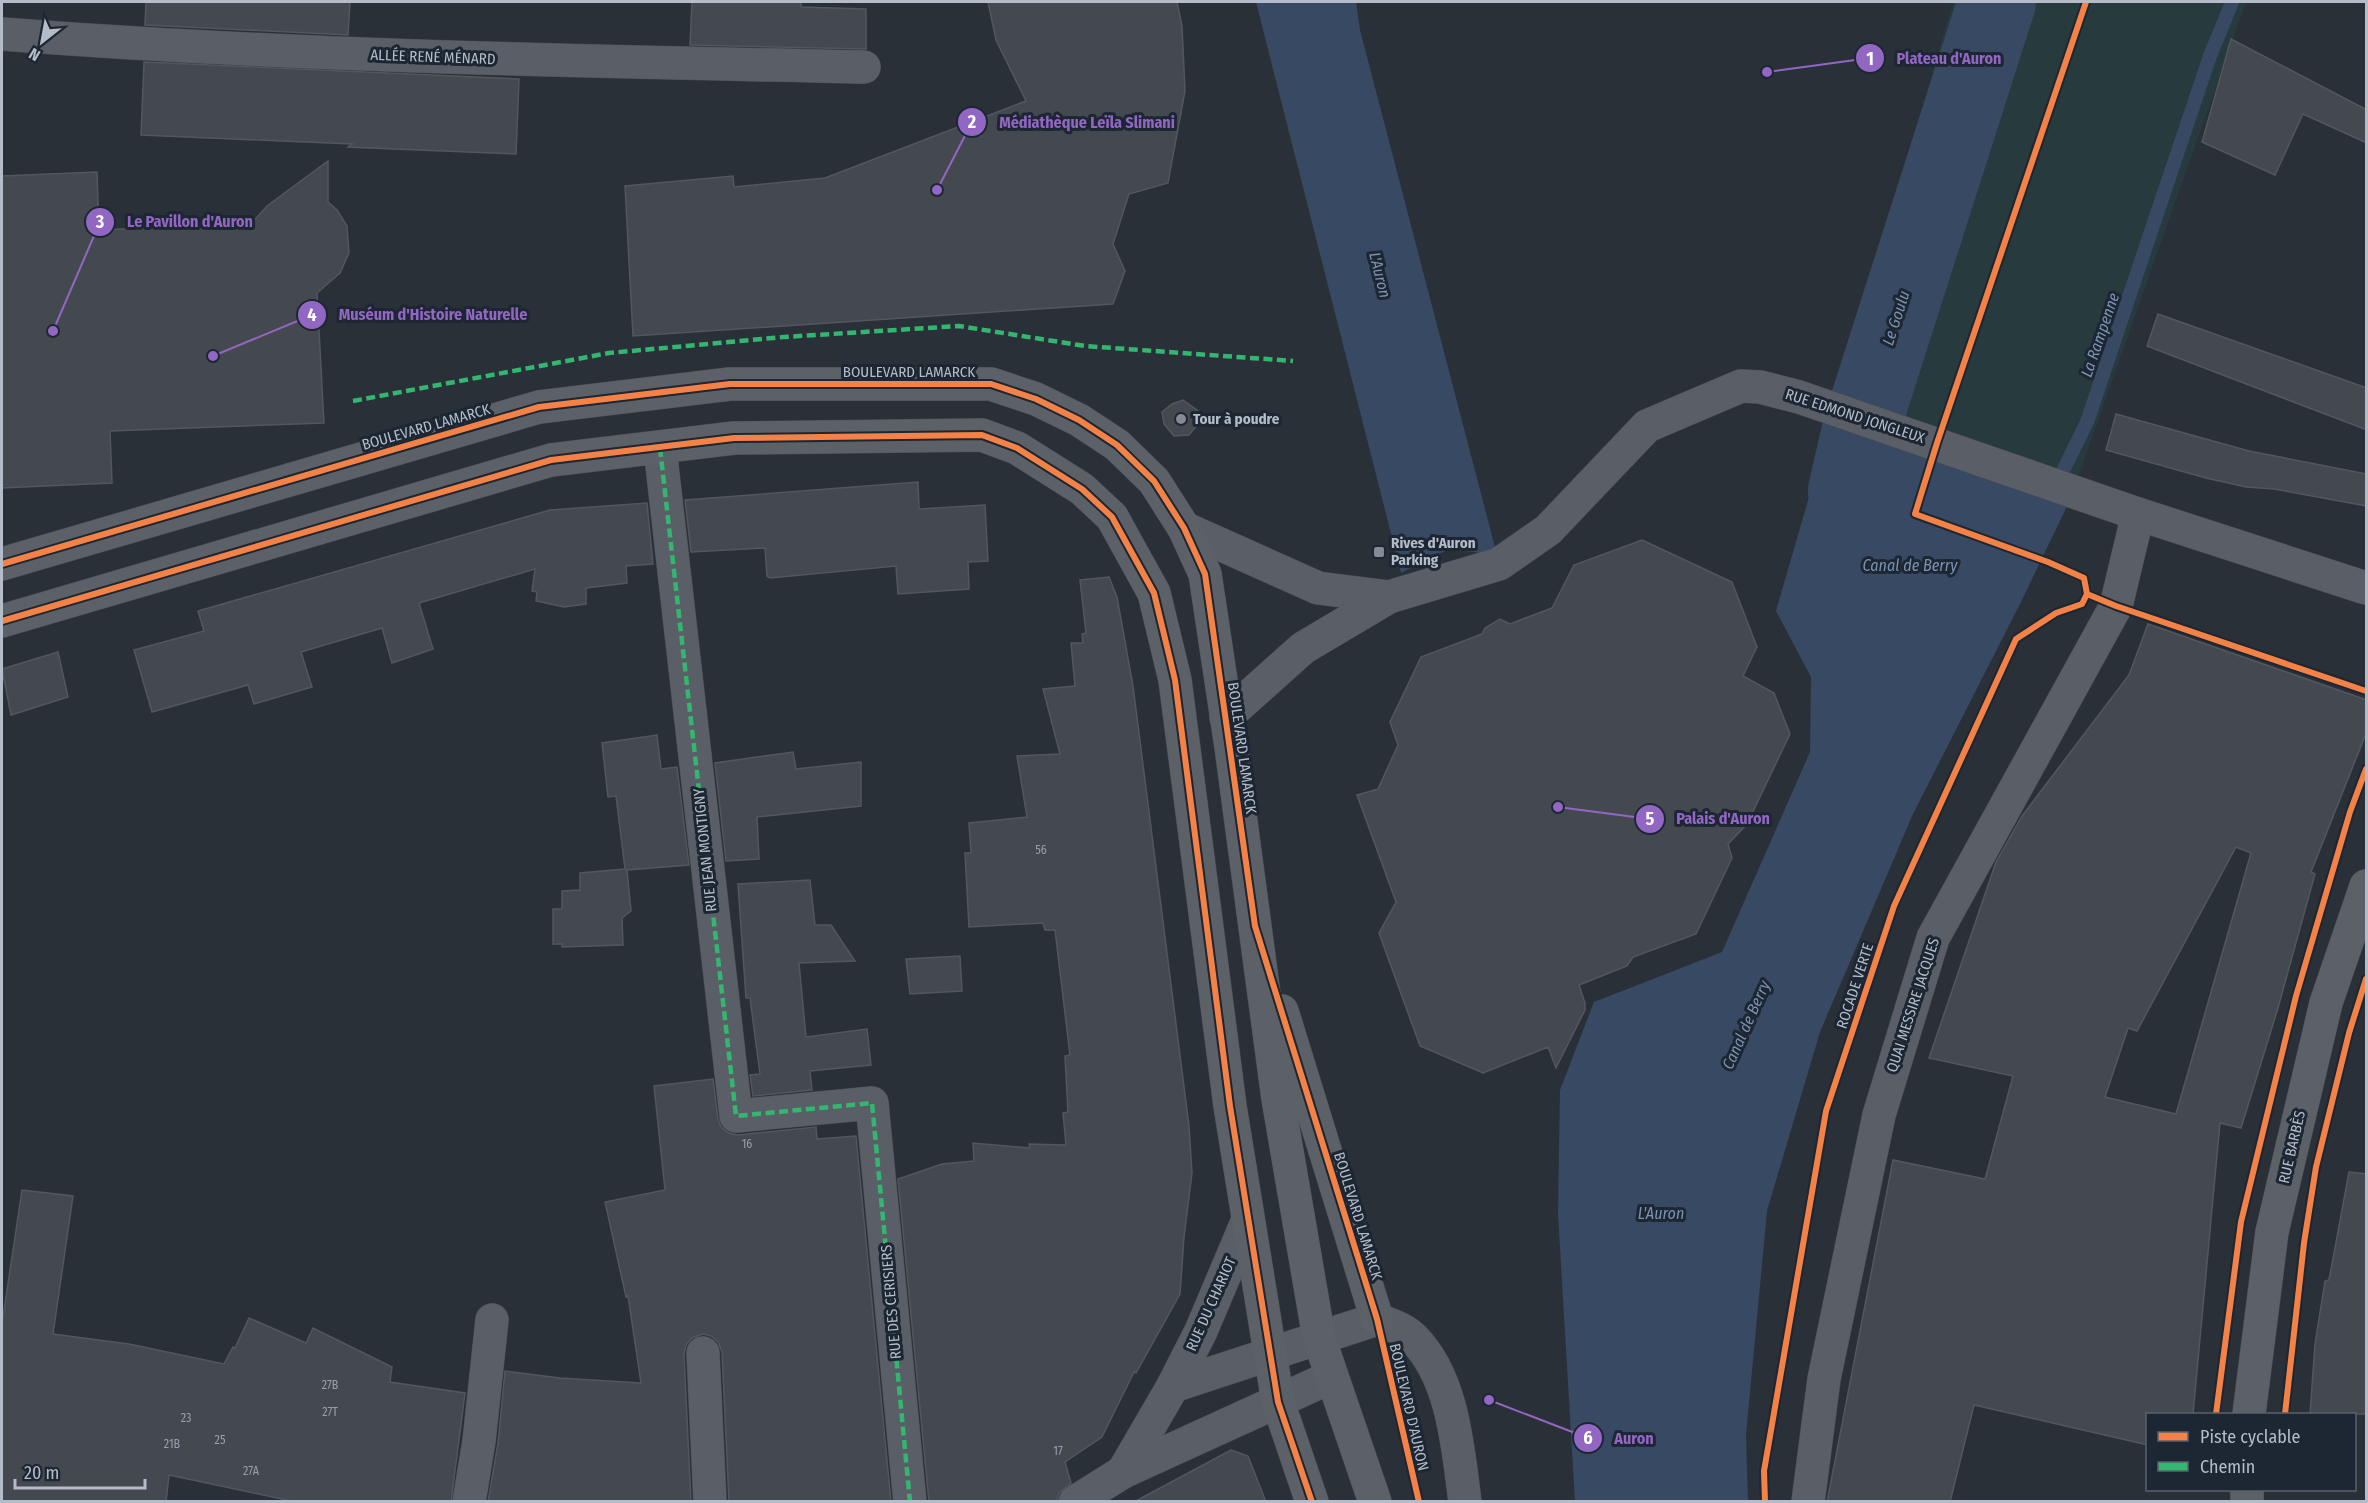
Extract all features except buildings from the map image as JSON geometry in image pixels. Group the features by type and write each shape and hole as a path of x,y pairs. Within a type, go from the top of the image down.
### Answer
{"main road":[{"name":"BOULEVARD LAMARCK","path":"2,564 539,407 730,384 991,384 1036,399 1079,420 1117,445 1154,482 1184,528 1205,574 1278,1099 1319,1338"},
{"path":"2,621 550,460 734,438 982,435 1017,448 1082,489 1112,517 1154,593 1175,680 1228,1094 1247,1222 1278,1402 1312,1502"},
{"name":"RUE BARBÈS","path":"2249,1413 2272,1232 2326,1003 2367,886"},
{"name":"BOULEVARD LAMARCK","path":"1255,926 1377,1319"},
{"path":"1319,1338 1375,1502"}],"street":[{"name":"ALLÉE RENÉ MÉNARD","path":"2,34 95,41 446,58 864,67"},
{"name":"RUE EDMOND JONGLEUX","path":"1226,717 1303,648 1400,594 1499,564 1548,530 1647,426 1741,386 1760,387 1799,397 2138,514 2367,588"},
{"name":"RUE JEAN MONTIGNY","path":"660,448 736,1116 872,1103"},
{"name":"QUAI MESSIRE JACQUES","path":"1808,1502 1824,1379 1879,1115 1933,938 2116,606 2138,514"},
{"name":"RUE EDMOND JONGLEUX","path":"1184,528 1318,588 1400,594"},
{"name":"RUE DES CERISIERS","path":"872,1103 910,1502"},
{"name":"RUE DU CHARIOT","path":"1124,1472 1201,1331 1247,1222"},
{"name":"RUE DU CHARIOT","path":"1173,1386 1377,1319"},
{"name":"BOULEVARD D'AURON","path":"1377,1319 1413,1337 1441,1377 1458,1449 1465,1502"},
{"path":"469,1502 479,1441 492,1320"},
{"path":"703,1353 710,1502"},
{"name":"RUE DU CHARIOT","path":"1075,1502 1124,1472 1331,1377"}],"green space":[{"path":"1953,2 2246,2 2070,500 1833,414"}],"water":[{"name":"L'Auron","path":"1256,2 1356,2 1360,30 1497,555 1449,549 1401,573"},
{"path":"1833,414 2070,500 1913,814 1820,1032 1767,1211 1746,1435 1748,1501 1575,1501 1558,1214 1560,1090 1594,1002 1722,952 1810,752 1811,677 1776,611"}],"waterway":[{"name":"Le Goulu","path":"1850,508 1847,491 1862,425 1997,2"},
{"name":"La Rampenne","path":"2055,487 2087,422 2210,56 2232,2"}],"marked path":[{"path":"353,401 609,353 784,337 959,326 1085,346 1293,361"},
{"path":"660,448 736,1116 872,1103 910,1502"}],"cycle path":[{"name":"ROCADE VERTE","path":"1765,1502 1764,1471 1826,1111 1894,906 2016,639 2056,613 2082,604 2087,594 2084,578 2048,562 1915,514 2086,2"},
{"path":"2,564 539,407 730,384 991,384 1036,399 1079,420 1117,445 1154,481 1184,528 1205,574 1255,926 1377,1319 1419,1502"},
{"path":"2,621 551,460 734,438 982,435 1017,448 1082,489 1112,517 1154,593 1175,680 1230,1106 1278,1402 1312,1502"},
{"path":"2087,594 2116,606 2366,691"},
{"path":"2216,1413 2241,1222 2296,996 2350,812 2366,769"},
{"path":"2285,1413 2304,1243 2316,1167 2349,1033 2366,979"}],"place":[{"name":"Plateau d'Auron","path":"1767,72"},
{"name":"Médiathèque Leïla Slimani","path":"937,190"},
{"name":"Le Pavillon d'Auron","path":"53,331"},
{"name":"Muséum d'Histoire Naturelle","path":"213,356"},
{"name":"Tour à poudre","path":"1181,419"},
{"name":"Rives d'Auron Parking","path":"1379,552"},
{"name":"Palais d'Auron","path":"1558,807"},
{"name":"Auron","path":"1489,1400"}],"water label":[{"name":"Canal de Berry","path":"1910,565"},
{"name":"Canal de Berry","path":"1746,1025"}]}
